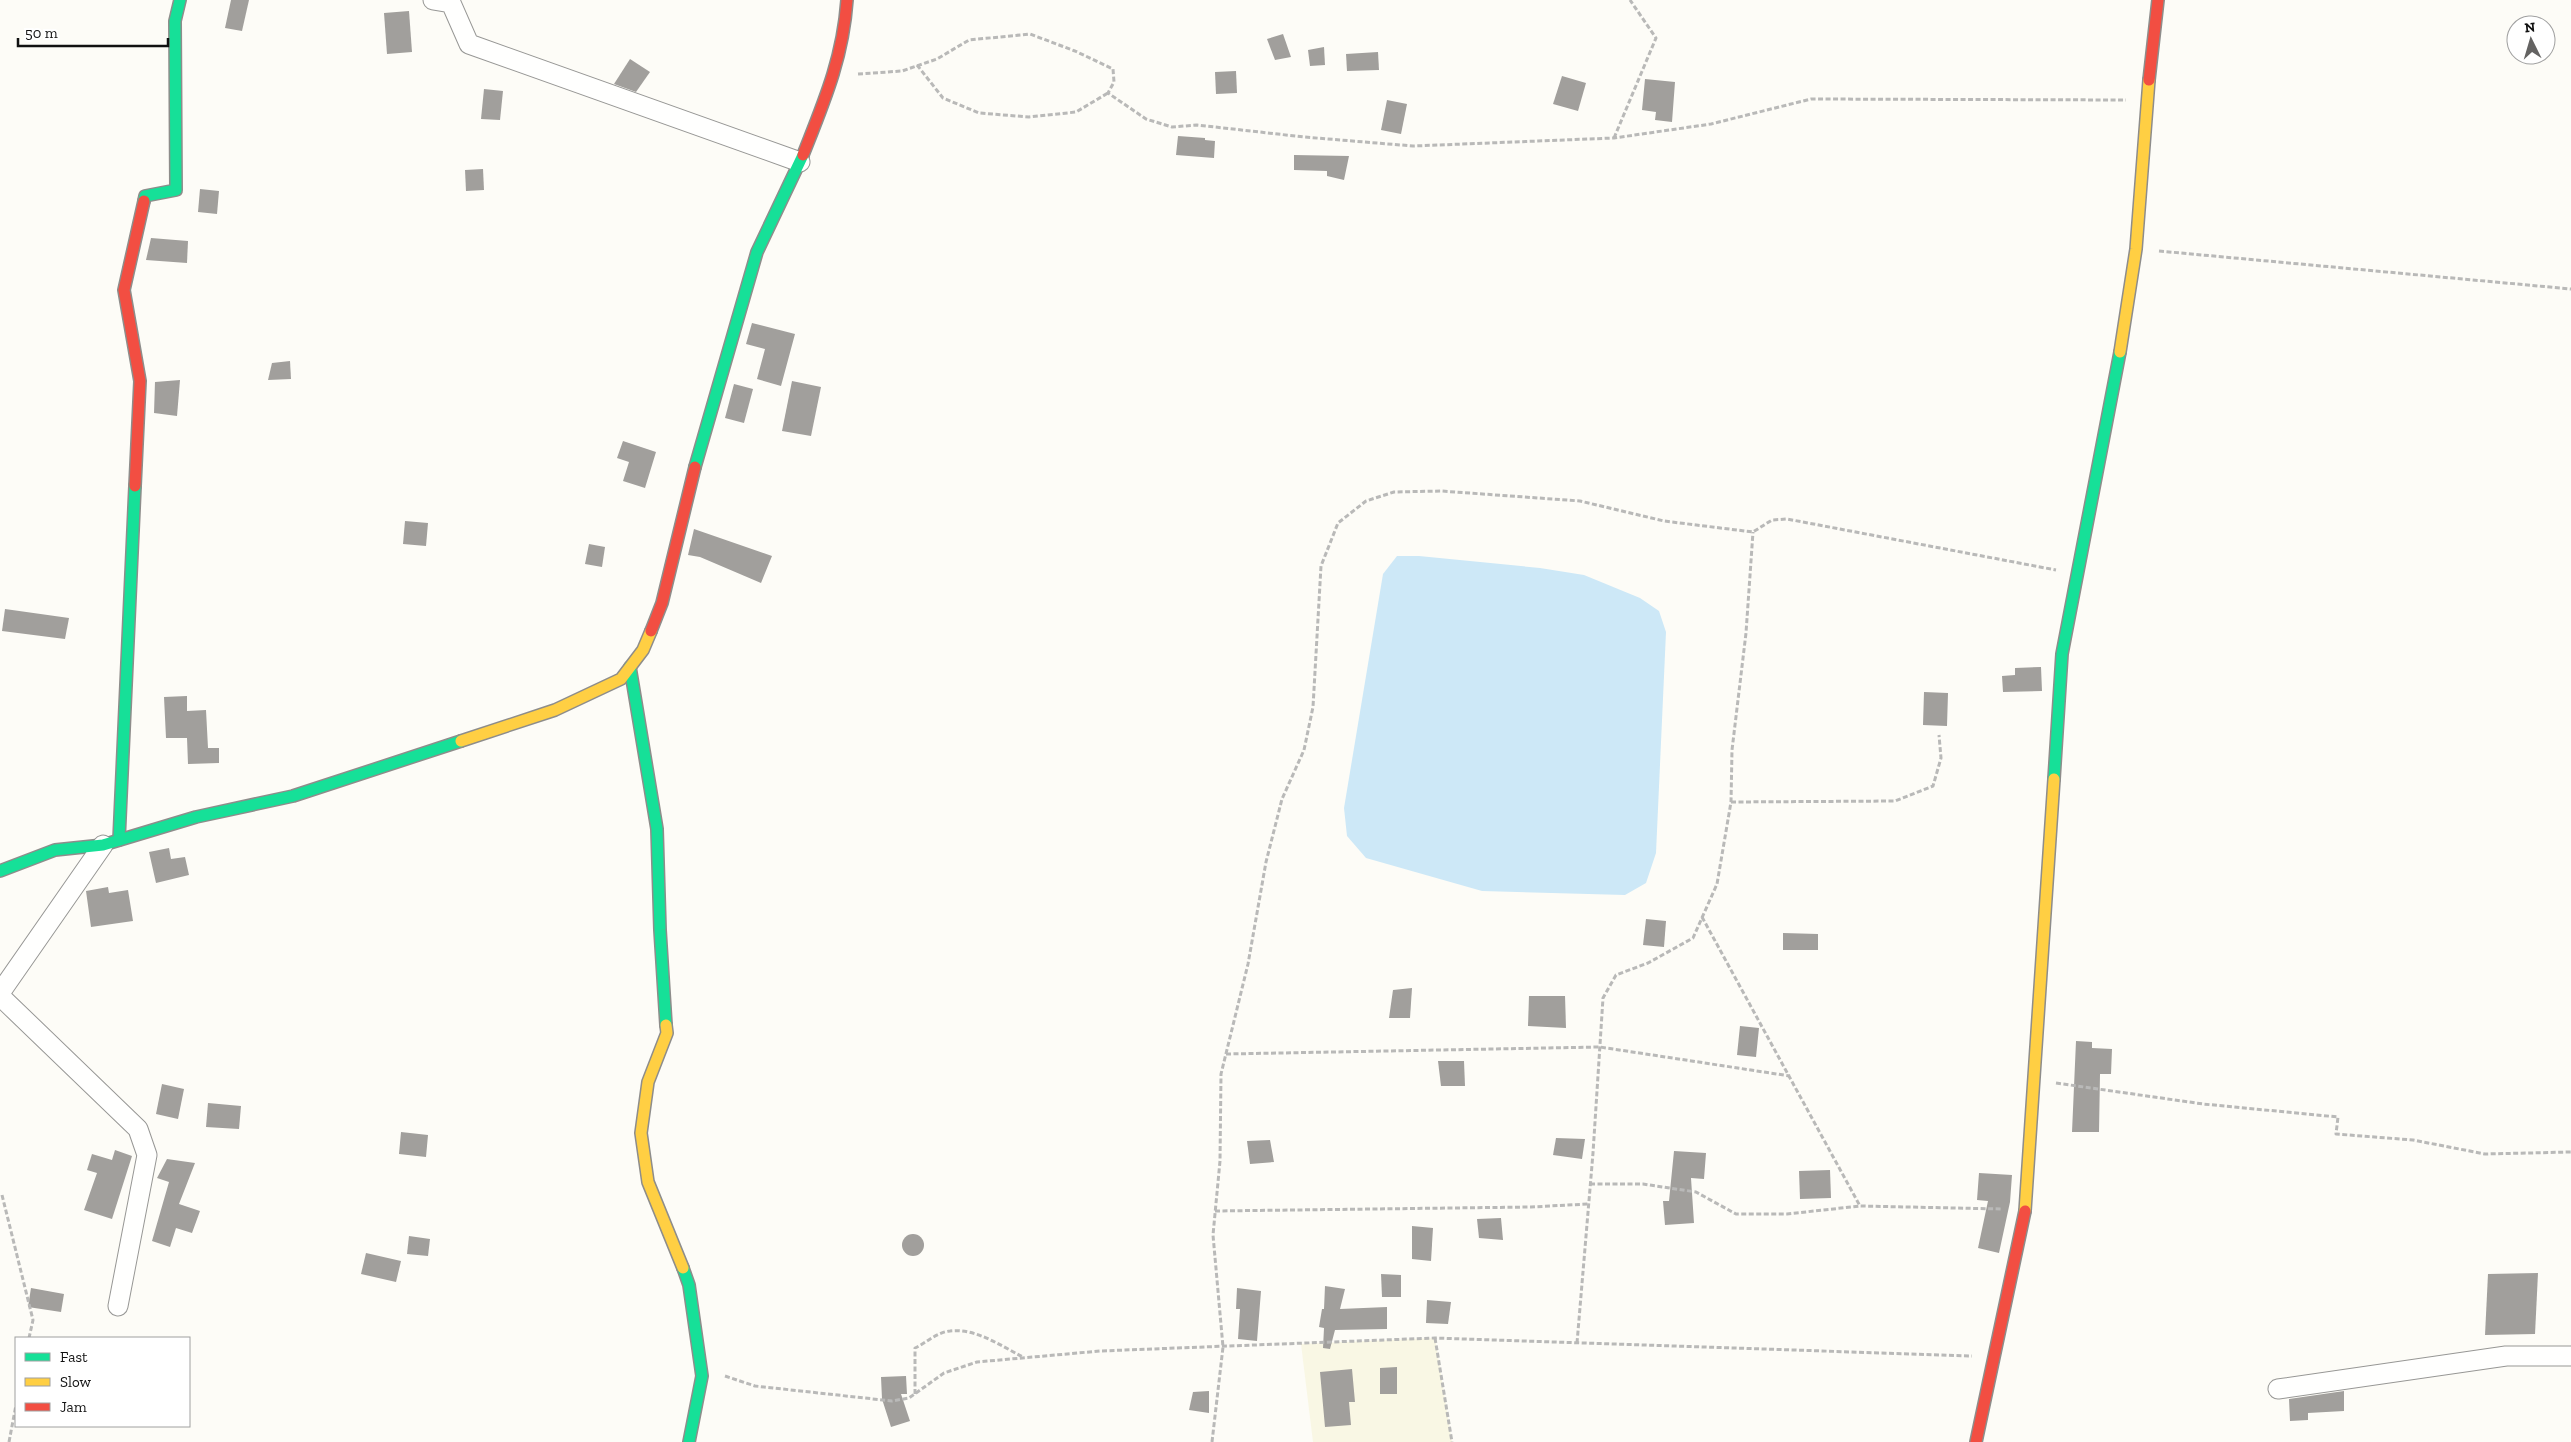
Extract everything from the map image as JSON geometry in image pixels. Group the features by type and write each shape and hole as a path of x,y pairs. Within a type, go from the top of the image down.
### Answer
{"street":[{"path":"118,1306 147,1155 138,1129 0,994 111,842 140,381 124,290 145,196 176,190 176,21 180,0"},
{"path":"433,0 451,3 468,44 800,162"},
{"path":"0,871 55,850 111,842 196,817 293,796 555,710 621,679 643,650 662,603 687,496 758,252 800,162 834,76 845,27 847,0"},
{"path":"1976,1442 1996,1357 2025,1210 2062,654 2116,378 2136,249 2147,100 2158,0"},
{"path":"630,667 657,829 660,930 667,1032 648,1082 641,1133 648,1182 689,1285 702,1376 689,1442"},
{"path":"2278,1389 2506,1356 2571,1356"}],"path":[{"path":"1614,138 1656,38 1630,0"},
{"path":"834,76 902,70 937,59 969,40 1030,34 1075,51 1113,69 1114,82 1108,93 1076,112 1029,117 979,113 942,98 917,66"},
{"path":"1108,93 1146,119 1172,127 1206,126 1304,137 1413,146 1614,138 1710,124 1811,99 2147,100"},
{"path":"2136,249 2571,289"},
{"path":"1212,1442 1223,1347 1213,1235 1220,1161 1221,1074 1248,964 1266,862 1282,799 1304,750 1312,707 1322,566 1338,523 1366,501 1394,492 1441,491 1580,501 1664,521 1753,532 1772,520 1787,519 2079,574"},
{"path":"1576,1343 1604,998 1616,975 1648,963 1693,938 1717,884 1731,802 1732,750 1746,633 1753,532"},
{"path":"1731,802 1895,801 1933,786 1941,758 1939,735"},
{"path":"1702,917 1860,1206"},
{"path":"1226,1054 1600,1046 1790,1076"},
{"path":"2033,1079 2203,1104 2338,1117 2336,1134 2413,1140 2485,1154 2571,1152"},
{"path":"1590,1184 1643,1184 1696,1192 1736,1214 1787,1214 1860,1206 2025,1210"},
{"path":"2,1195 32,1320 29,1337"},
{"path":"1215,1211 1531,1207 1588,1204"},
{"path":"915,1394 915,1348 934,1337 950,1331 981,1335 1025,1358"},
{"path":"701,1368 755,1386 892,1401 909,1398 944,1372 977,1362 1100,1351 1435,1338 1996,1357"},
{"path":"1435,1338 1452,1442"},
{"path":"9,1442 15,1410"}],"shaded area":[{"path":"1435,1338 1452,1442 1313,1442 1301,1344"}],"water":[{"path":"1397,556 1419,556 1540,568 1584,575 1640,598 1659,611 1666,632 1656,853 1646,883 1625,895 1482,891 1366,858 1347,836 1344,808 1383,574"}],"building":[{"path":"231,0 249,0 242,31 225,28"},
{"path":"409,11 412,52 387,54 384,13"},
{"path":"1283,34 1291,57 1275,60 1267,39"},
{"path":"1324,47 1325,65 1310,66 1308,50"},
{"path":"1378,52 1379,70 1347,71 1346,54"},
{"path":"630,59 650,72 636,92 614,84"},
{"path":"1236,71 1237,93 1216,94 1215,72"},
{"path":"1562,76 1586,83 1578,111 1553,104"},
{"path":"1645,79 1675,82 1672,122 1655,120 1656,112 1642,110"},
{"path":"484,89 503,91 500,120 481,119"},
{"path":"1387,100 1407,104 1401,134 1381,130"},
{"path":"1178,136 1205,138 1205,140 1215,141 1214,158 1176,155"},
{"path":"1294,155 1349,156 1344,180 1327,176 1327,171 1294,170"},
{"path":"483,169 484,190 466,191 465,170"},
{"path":"200,189 219,191 217,214 198,212"},
{"path":"151,238 188,241 187,263 146,260"},
{"path":"752,323 795,334 781,386 757,379 765,349 746,344"},
{"path":"290,361 291,379 268,380 272,363"},
{"path":"180,380 177,416 154,413 155,382"},
{"path":"792,381 821,387 811,436 782,431"},
{"path":"734,384 753,389 744,423 725,418"},
{"path":"623,441 656,452 645,488 623,481 629,462 617,458"},
{"path":"405,521 428,523 426,546 403,544"},
{"path":"694,529 772,556 761,583 700,557 688,555"},
{"path":"589,544 605,547 602,567 585,564"},
{"path":"5,609 69,618 65,639 2,631"},
{"path":"2041,667 2042,691 2003,692 2002,676 2015,675 2015,668"},
{"path":"1924,692 1948,693 1947,726 1923,725"},
{"path":"187,696 187,711 206,710 208,748 219,748 219,763 188,764 187,738 166,738 164,697"},
{"path":"169,848 171,859 185,857 189,875 156,883 149,852"},
{"path":"108,887 109,893 128,890 133,921 91,927 86,891"},
{"path":"1646,919 1666,921 1664,947 1643,945"},
{"path":"1783,933 1818,934 1818,950 1783,950"},
{"path":"1412,988 1410,1018 1389,1018 1393,990"},
{"path":"1529,996 1565,996 1566,1028 1528,1026"},
{"path":"1740,1026 1759,1028 1756,1057 1737,1055"},
{"path":"2076,1041 2092,1042 2092,1048 2112,1049 2111,1074 2100,1074 2099,1132 2072,1132"},
{"path":"1438,1061 1464,1061 1465,1086 1441,1086"},
{"path":"162,1084 184,1089 178,1119 156,1114"},
{"path":"208,1103 241,1106 239,1129 206,1127"},
{"path":"401,1132 428,1135 426,1157 399,1154"},
{"path":"1556,1138 1585,1139 1582,1159 1553,1155"},
{"path":"1270,1140 1274,1162 1250,1164 1247,1141"},
{"path":"115,1150 132,1156 112,1219 84,1210 97,1173 87,1170 92,1154 112,1160"},
{"path":"1674,1151 1706,1153 1704,1179 1691,1178 1694,1223 1665,1225 1663,1201 1669,1201"},
{"path":"167,1159 195,1163 179,1204 200,1211 192,1233 176,1228 170,1247 152,1241 169,1182 157,1178"},
{"path":"1830,1170 1831,1198 1800,1199 1799,1171"},
{"path":"1979,1173 2012,1175 2010,1202 1999,1253 1978,1248 1988,1201 1977,1200"},
{"path":"1501,1218 1503,1240 1479,1238 1477,1219"},
{"path":"1412,1226 1433,1228 1431,1261 1412,1259"},
{"path":"913,1234 921,1237 924,1245 921,1253 913,1256 905,1253 902,1245 905,1237"},
{"path":"409,1236 430,1239 428,1256 407,1254"},
{"path":"366,1253 401,1261 396,1282 361,1274"},
{"path":"2538,1273 2535,1334 2485,1335 2488,1274"},
{"path":"1381,1274 1401,1275 1401,1297 1382,1297"},
{"path":"1325,1286 1345,1289 1340,1309 1387,1307 1387,1329 1335,1330 1330,1349 1323,1348 1324,1328 1319,1327 1322,1309 1324,1309"},
{"path":"31,1288 64,1294 61,1312 28,1307"},
{"path":"1237,1288 1261,1291 1257,1341 1238,1339 1240,1309 1236,1309"},
{"path":"1427,1300 1451,1302 1448,1324 1426,1323"},
{"path":"1397,1367 1397,1394 1380,1394 1380,1368"},
{"path":"1352,1369 1355,1402 1349,1402 1351,1425 1325,1427 1320,1372"},
{"path":"906,1376 907,1394 901,1394 910,1421 891,1427 882,1399 881,1377"},
{"path":"1209,1391 1209,1413 1189,1410 1193,1392"},
{"path":"2344,1391 2344,1411 2308,1413 2308,1420 2290,1421 2289,1399"}],"traffic: fast":[{"path":"144,201 145,196 176,190 175,21 180,0"},
{"path":"695,467 757,252 803,155"},
{"path":"2054,779 2062,654 2120,352"},
{"path":"119,840 135,486"},
{"path":"630,667 657,829 660,930 666,1025"},
{"path":"0,871 55,850 103,845 196,817 293,796 461,741"},
{"path":"683,1268 689,1285 702,1376 689,1442"}],"traffic: slow":[{"path":"2120,352 2136,249 2149,80"},
{"path":"461,741 555,710 621,679 643,650 651,631"},
{"path":"2025,1211 2054,779"},
{"path":"666,1025 667,1033 648,1082 641,1133 648,1182 683,1268"}],"traffic: jam":[{"path":"803,155 837,61 847,0"},
{"path":"2149,80 2158,0"},
{"path":"135,486 140,381 124,290 144,201"},
{"path":"651,631 662,603 695,467"},
{"path":"1976,1442 2025,1211"}]}
